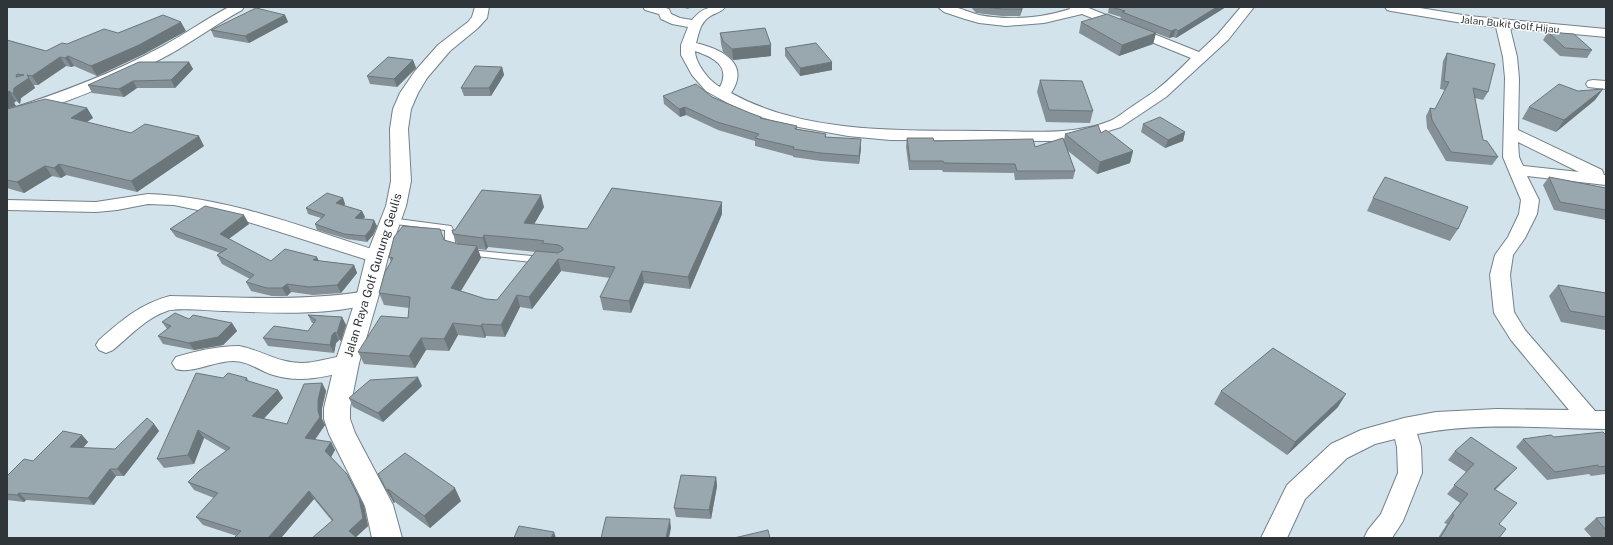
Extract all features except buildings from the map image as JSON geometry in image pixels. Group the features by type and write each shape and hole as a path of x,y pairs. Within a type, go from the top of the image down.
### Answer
{"main road":[{"name":"Jalan Raya Golf Gunung Geulis","path":"387,538 379,505 342,434 337,419 337,408 347,363 367,298 377,257 396,206 401,181 399,128 402,109 410,92 433,60 444,48 473,25 479,18 482,7"}],"street":[{"path":"7,115 75,91 140,63 162,52 238,7"},
{"path":"649,7 664,12 666,16 677,21 699,19 719,7"},
{"path":"944,7 964,16 1008,23 1043,21 1078,8 1200,57"},
{"path":"699,19 688,44 688,55 700,75 711,88 745,107 769,116 802,125 820,128 890,135 1053,136 1089,132 1116,124 1161,94 1223,37 1248,7"},
{"name":"Jalan Bukit Golf Hijau","path":"1391,7 1502,23 1606,33"},
{"path":"1502,23 1510,57 1512,78 1510,98 1511,157 1530,200 1528,214 1519,232 1504,255 1500,275 1504,313 1518,335 1598,419"},
{"path":"688,44 715,53 728,66 731,74 729,84 723,94"},
{"path":"1511,132 1606,179"},
{"path":"1516,170 1606,179"},
{"path":"7,205 96,207 117,205 148,199 174,200 239,213 377,257"},
{"path":"106,345 159,305 170,303 315,304 367,298"},
{"path":"182,363 235,354 247,355 279,368 294,372 331,368 347,363"},
{"path":"1274,538 1296,492 1339,451 1369,437 1404,427 1436,421 1498,418 1598,419"},
{"path":"1377,538 1391,521 1410,473 1408,447 1404,427"}],"lane":[{"path":"390,221 448,228 449,240 452,249 462,252 554,261"}]}
